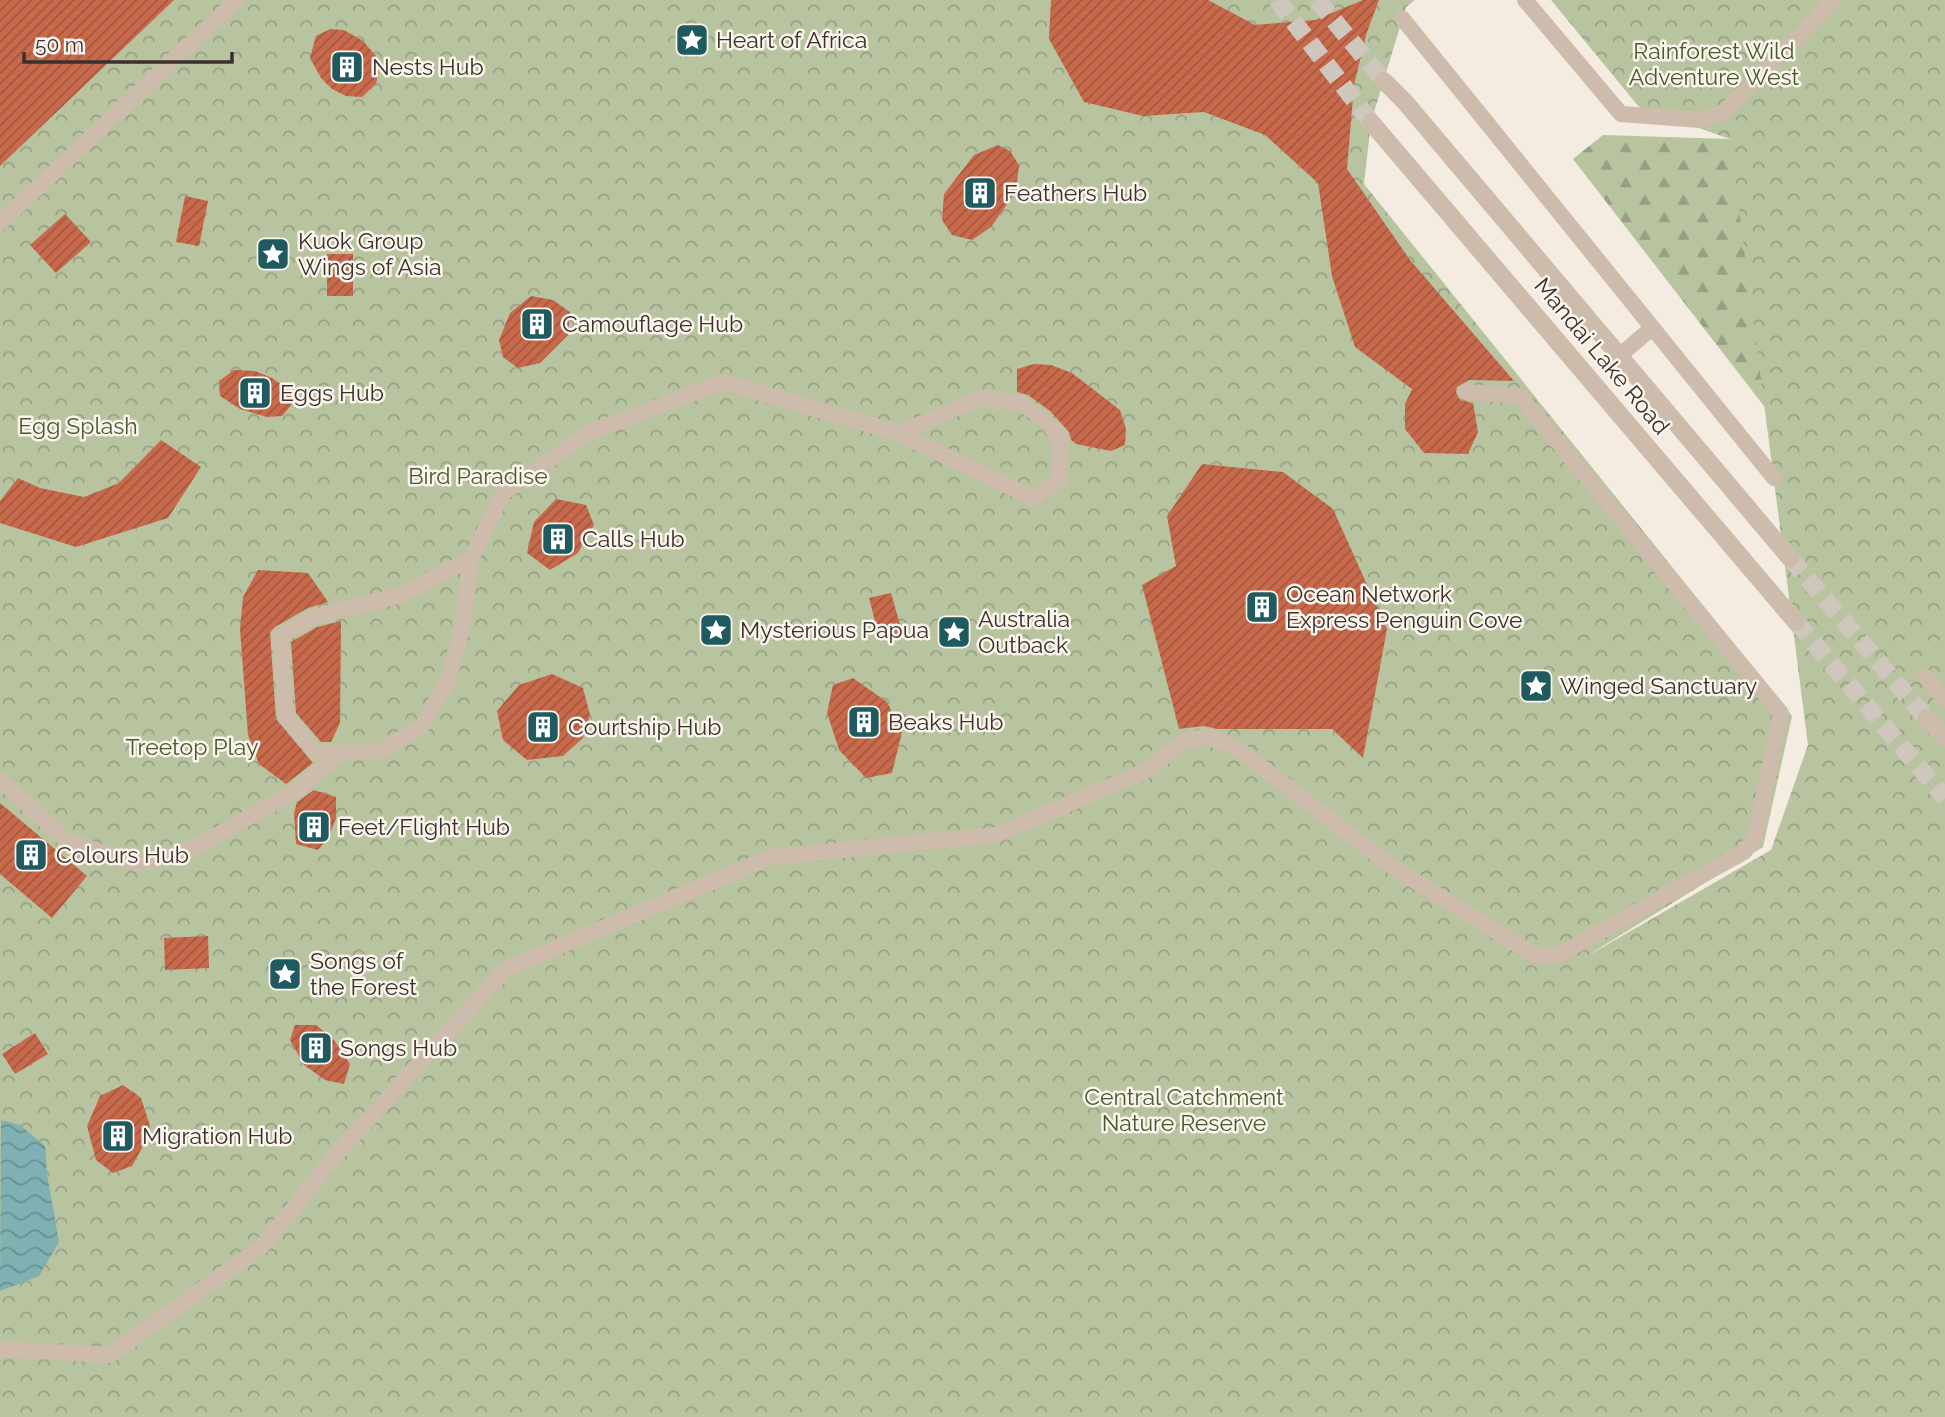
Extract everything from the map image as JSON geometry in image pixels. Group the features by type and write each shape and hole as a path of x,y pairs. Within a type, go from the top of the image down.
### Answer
{"street":[{"name":"Mandai Lake Road","path":"1384,81 1790,558"},
{"name":"Mandai Lake Road","path":"1371,122 1796,622"},
{"path":"1926,718 1945,738"}],"lane":[{"path":"0,223 237,0"},
{"path":"1525,0 1621,114 1700,120 1723,113 1834,0"},
{"path":"1402,18 1774,478"},
{"path":"1619,357 1652,328"},
{"path":"471,559 398,596 313,617 280,636 286,717 316,753 381,751 421,727 448,681 462,629 471,559 503,493 588,433 723,382 898,432 1033,498 1059,481 1061,439 1044,419 1022,404 981,398 898,432"},
{"path":"0,1349 110,1355 260,1248 330,1161 506,969 771,857 996,835 1150,769 1179,744 1206,736 1238,750 1391,866 1534,955 1558,955 1744,852 1755,838 1782,713 1520,396 1466,392"},
{"path":"1926,677 1945,700"},
{"path":"0,779 66,840 137,864 194,848 299,789 341,753"}],"green space":[{"path":"0,0 1415,0 1406,7 1371,122 1364,184 1792,716 1763,847 1582,959 1771,850 1808,745 1730,139 1639,107 1551,0 1945,0 1945,1417 0,1417"},
{"path":"1945,0 1945,640 1573,159 1603,135 1730,139"}],"water":[{"path":"1,1120 20,1125 45,1146 59,1242 39,1276 0,1291"}],"building":[{"path":"0,0 174,0 0,166"},
{"path":"1051,0 1208,0 1255,25 1315,20 1363,0 1379,0 1367,32 1354,85 1347,169 1410,260 1514,381 1469,380 1457,387 1460,400 1473,403 1478,432 1468,454 1424,453 1405,429 1405,404 1412,389 1355,347 1332,276 1318,183 1265,135 1204,112 1143,116 1084,102 1049,39"},
{"name":"Nests Hub","path":"330,29 344,30 363,41 376,56 379,72 376,84 362,97 346,96 332,89 321,78 310,58 316,36"},
{"name":"Feathers Hub","path":"998,145 1010,151 1019,165 1016,191 991,227 972,240 952,235 942,220 944,194 974,155"},
{"path":"185,196 208,201 199,246 176,242"},
{"path":"65,214 91,242 56,273 30,245"},
{"path":"327,254 353,254 353,296 327,296"},
{"name":"Camouflage Hub","path":"531,296 553,300 570,312 568,335 540,363 518,368 503,357 499,340 510,313"},
{"path":"1034,364 1051,365 1072,373 1120,410 1126,429 1125,445 1111,451 1076,444 1050,411 1028,395 1017,392 1017,369"},
{"name":"Eggs Hub","path":"234,370 255,371 272,378 289,390 293,403 282,416 267,417 240,409 220,396 219,381"},
{"path":"161,440 201,467 168,518 76,547 0,523 0,501 18,478 40,488 84,497 119,483"},
{"name":"Ocean Network Express Penguin Cove","path":"1202,464 1283,472 1333,509 1387,629 1363,758 1332,729 1217,729 1204,726 1179,729 1142,585 1176,566 1167,516"},
{"name":"Calls Hub","path":"556,499 586,505 594,525 578,553 550,570 527,553 534,522"},
{"path":"258,570 308,573 328,602 308,608 270,632 276,719 313,763 286,784 259,764 248,735 240,629 243,597"},
{"path":"891,593 903,635 880,640 869,598"},
{"path":"341,621 340,723 331,742 321,742 296,713 291,642 317,627"},
{"name":"Courtship Hub","path":"552,674 583,688 590,715 583,738 563,756 527,760 503,740 497,711 519,685"},
{"name":"Beaks Hub","path":"853,678 887,702 902,732 892,773 866,778 839,750 827,713 833,685"},
{"name":"Feet/Flight Hub","path":"314,790 336,797 336,818 329,837 318,850 296,844 294,813 297,802"},
{"name":"Colours Hub","path":"0,803 87,876 52,918 0,874"},
{"path":"208,936 209,968 165,970 164,938"},
{"name":"Songs Hub","path":"295,1025 316,1025 334,1040 350,1064 344,1084 325,1080 304,1065 290,1040"},
{"path":"35,1033 48,1054 15,1074 2,1054"},
{"name":"Migration Hub","path":"123,1085 141,1098 150,1126 132,1166 113,1173 96,1160 87,1126 100,1096"}],"tunnel":[{"path":"1277,0 1371,122"},
{"path":"1317,0 1384,81"},
{"path":"1790,558 1926,718"},
{"path":"1796,622 1945,798"}],"place":[{"name":"Heart of Africa","path":"692,40"},
{"name":"Nests Hub","path":"347,67"},
{"name":"Feathers Hub","path":"980,193"},
{"name":"Kuok Group Wings of Asia","path":"273,254"},
{"name":"Camouflage Hub","path":"537,324"},
{"name":"Eggs Hub","path":"255,393"},
{"name":"Calls Hub","path":"558,539"},
{"name":"Ocean Network Express Penguin Cove","path":"1262,607"},
{"name":"Mysterious Papua","path":"716,630"},
{"name":"Australia Outback","path":"954,632"},
{"name":"Winged Sanctuary","path":"1536,686"},
{"name":"Beaks Hub","path":"864,722"},
{"name":"Courtship Hub","path":"543,727"},
{"name":"Feet/Flight Hub","path":"314,827"},
{"name":"Colours Hub","path":"31,855"},
{"name":"Songs of the Forest","path":"285,974"},
{"name":"Songs Hub","path":"316,1048"},
{"name":"Migration Hub","path":"118,1136"}],"park label":[{"name":"Rainforest Wild Adventure West","path":"1714,64"},
{"name":"Egg Splash","path":"78,426"},
{"name":"Bird Paradise","path":"478,476"},
{"name":"Treetop Play","path":"192,747"},
{"name":"Central Catchment Nature Reserve","path":"1184,1110"}]}
